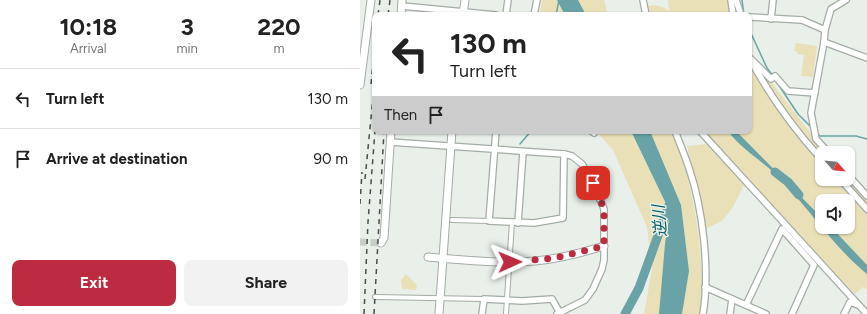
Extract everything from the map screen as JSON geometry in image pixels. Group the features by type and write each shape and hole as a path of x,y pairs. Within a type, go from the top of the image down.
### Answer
{"street":[{"path":"360,85 370,0"},
{"path":"464,12 465,0"},
{"path":"506,12 508,0"},
{"path":"535,12 537,0"},
{"path":"643,0 645,12"},
{"path":"731,0 733,12"},
{"path":"736,0 740,12"},
{"path":"771,19 773,0"},
{"path":"822,146 816,138 811,113 814,93 825,30 831,9 846,0"},
{"path":"402,3 453,12"},
{"path":"752,18 802,20 825,30"},
{"path":"824,42 867,58"},
{"path":"752,60 767,72 771,79 775,76 788,91 814,93"},
{"path":"752,63 766,89 785,116 815,152"},
{"path":"381,243 384,238 390,134"},
{"path":"439,314 452,134"},
{"path":"489,222 496,134"},
{"path":"676,134 690,169 703,230 705,287 703,314"},
{"path":"702,134 718,153 861,306 866,314"},
{"path":"375,297 507,300 552,299 559,313 585,300 593,289 602,269 604,246 604,209 593,183 577,159 564,154 390,142"},
{"path":"506,314 510,262 523,152"},
{"path":"452,220 534,223 563,218 564,154"},
{"path":"855,183 867,196"},
{"path":"846,186 867,209"},
{"path":"746,305 782,229 814,265 792,314"},
{"path":"428,258 510,262 555,258 604,246"},
{"path":"705,287 766,314"},
{"path":"482,314 484,299"},
{"path":"730,314 732,299"},
{"path":"844,314 850,302 861,306"}],"shaded area":[{"path":"542,0 604,0 607,12 540,12"},
{"path":"668,0 737,0 735,12 650,12 648,6 659,6 669,11"},
{"path":"796,43 817,46 813,77 801,76 804,55 797,54 797,51 794,51"},
{"path":"752,57 821,146 815,146 815,186 855,186 867,198 867,290 863,287 855,294 709,138 707,134 752,134"},
{"path":"599,134 676,134 689,181 698,230 702,290 701,314 644,314 652,269 647,227 613,150"},
{"path":"706,144 744,185 733,207 722,221 703,230 687,146"},
{"path":"406,274 417,285 416,290 402,289 401,280"}],"water":[{"path":"557,0 578,0 584,12 563,12"},
{"path":"632,134 651,134 681,205 689,271 682,314 659,314 665,244 670,212"},
{"path":"730,134 739,134 815,211 815,219 771,170 743,147"},
{"path":"828,234 838,234 867,265 867,274 841,250"}],"waterway":[{"path":"557,12 559,0"},
{"path":"742,0 744,12"},
{"path":"752,36 767,68 773,76"},
{"path":"776,81 798,114 811,127"},
{"path":"817,133 820,136 856,136 867,139"},
{"path":"520,144 528,134"},
{"path":"775,172 788,182 799,195"},
{"name":"逆川","path":"625,314 639,288 672,197"},
{"path":"627,314 634,298"}],"tunnel":[{"path":"360,242 381,243"}],"railway":[{"path":"378,12 380,0"},
{"path":"388,12 390,0"},
{"path":"371,84 372,74"},
{"path":"365,179 372,108"},
{"path":"364,314 368,222 375,134"},
{"path":"374,314 384,134"},
{"path":"360,204 362,172"}],"route":[{"path":"510,262 535,261 555,258 604,246 604,209 593,183"}]}
